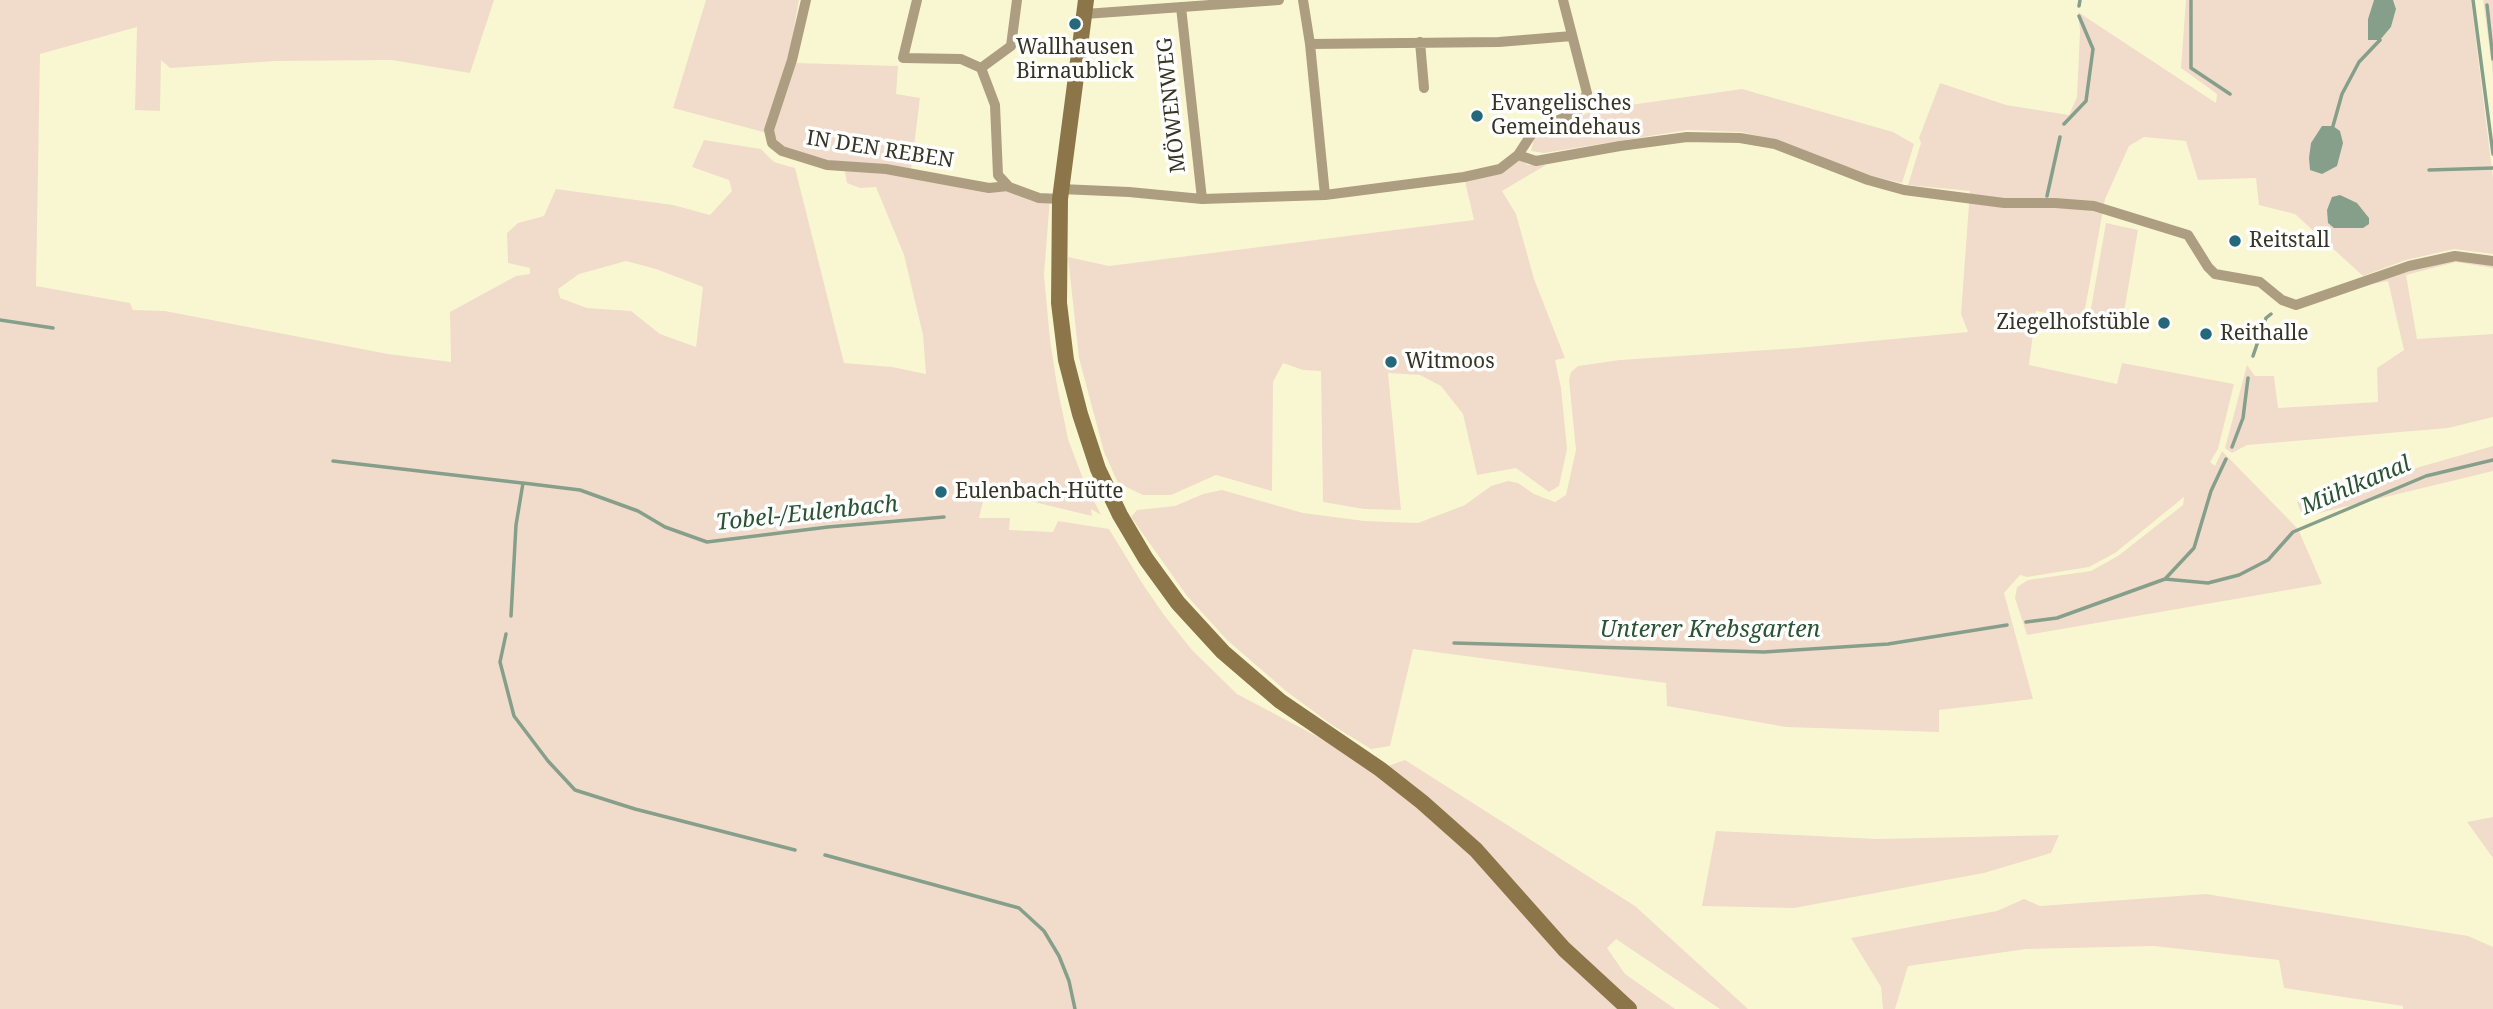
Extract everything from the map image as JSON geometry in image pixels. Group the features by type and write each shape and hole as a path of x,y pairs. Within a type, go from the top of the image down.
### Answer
{"main road":[{"path":"1085,7 1060,201 1059,303 1066,359 1080,414 1098,469 1120,515 1178,603 1223,652 1280,701 1380,769 1422,802 1476,850 1564,950 1629,1009"}],"street":[{"name":"IN DEN REBEN","path":"806,0 792,60 769,130 772,143 782,151 827,165 886,169 989,188 1008,186"},
{"path":"917,0 903,58 961,59 981,68 995,105 998,175 1008,186 1040,198 1060,201 1129,192 1202,199 1325,195 1464,177 1500,169 1518,155 1533,132 1578,111 1587,93 1563,0"},
{"path":"981,68 1011,46 1017,0"},
{"path":"1085,7 1181,7 1279,0"},
{"path":"1303,0 1325,195"},
{"name":"MÖWENWEG","path":"1181,7 1202,199"},
{"path":"1310,44 1499,42 1572,36"},
{"path":"1420,42 1424,88"},
{"path":"1518,155 1536,161 1687,137 1740,138 1775,144 1868,180 1904,190 2004,203 2094,205 2188,235 2215,274 2260,282 2282,300 2296,305 2409,266 2455,256 2493,261"}],"shaded area":[{"path":"0,0 494,0 470,73 392,60 276,61 170,68 161,60 160,111 135,110 137,27 40,54 36,286 130,303 133,310 165,311 388,354 451,362 450,312 516,276 530,274 530,268 508,263 507,233 518,223 544,216 556,189 673,205 710,215 732,191 729,180 692,167 704,140 761,149 774,162 795,168 844,363 892,367 926,374 923,335 904,255 876,187 860,188 847,183 844,166 886,169 1050,198 1044,275 1057,385 1068,439 1083,479 1101,515 1091,509 1092,516 1005,495 984,497 979,518 1010,518 1009,530 1053,532 1058,521 1109,529 1164,615 1192,650 1237,694 1379,769 1405,760 1635,906 1748,1009 1720,1009 1616,939 1607,948 1625,974 1675,1009 0,1009","holes":["626,261 703,287 696,347 660,334 631,311 587,308 560,298 558,289 579,274"]},
{"path":"706,0 799,0 788,62 767,133 673,108"},
{"path":"2186,0 2374,0 2368,19 2368,39 2380,40 2391,27 2396,9 2393,0 2471,0 2493,178 2493,254 2454,249 2406,260 2363,276 2295,214 2259,205 2256,178 2198,180 2186,141 2144,137 2129,146 2105,199 2083,320 2036,311 2029,365 2117,384 2122,363 2234,384 2218,449 2210,462 2215,466 2222,451 2298,529 2322,584 2027,635 2015,598 2017,587 2028,580 2091,571 2118,556 2183,505 2184,497 2115,553 2089,567 2027,577 2020,575 2004,593 2033,699 1939,710 1939,732 1786,727 1667,706 1666,683 1413,649 1390,746 1371,749 1332,725 1286,691 1227,640 1187,596 1131,517 1137,510 1175,506 1203,494 1222,490 1303,513 1365,521 1418,523 1465,505 1491,486 1508,481 1518,483 1534,494 1555,502 1566,495 1576,450 1569,380 1571,372 1578,366 1620,360 1797,348 1968,332 1961,314 1970,191 1908,185 1921,143 1919,138 1940,83 2006,105 2069,115 2077,97 2080,31 2078,12 2216,103 2217,94 2181,68"},
{"path":"2374,0 2393,0 2396,9 2391,27 2380,40 2368,40 2368,19"},
{"path":"2483,0 2493,0 2493,80 2492,66"},
{"path":"796,63 898,66 896,94 920,98 911,170 823,160 785,149 779,144 773,134"},
{"path":"1742,89 1893,132 1914,144 1902,183 1871,176 1777,140 1741,132 1687,130 1544,153 1531,151 1535,135 1595,110"},
{"path":"2322,126 2333,126 2340,131 2343,143 2337,166 2322,174 2310,170 2309,158 2311,143"},
{"path":"1519,159 1528,165 1546,165 1502,191 1516,214 1534,279 1565,358 1555,360 1561,388 1567,449 1559,486 1549,492 1516,468 1477,475 1463,414 1441,386 1420,375 1388,373 1401,510 1364,509 1323,502 1321,371 1303,370 1283,363 1273,382 1272,491 1216,475 1171,495 1143,495 1118,483 1104,452 1079,358 1068,257 1109,266 1474,220 1464,177"},
{"path":"2340,195 2357,203 2369,218 2369,224 2363,228 2334,228 2328,223 2327,210 2332,197"},
{"path":"2106,223 2138,230 2122,324 2090,314"},
{"path":"2454,258 2493,263 2493,268 2456,262 2406,275 2417,339 2493,334 2493,417 2448,428 2247,445 2232,453 2225,448 2247,365 2255,376 2274,376 2278,408 2378,402 2377,368 2404,350 2388,281 2371,282"},
{"path":"2493,446 2493,471 2303,517 2297,502"},
{"path":"2493,817 2493,858 2467,822"},
{"path":"1716,831 1877,839 2059,835 2051,853 1984,873 1794,908 1702,906"},
{"path":"2206,894 2468,936 2493,947 2493,1009 2403,1009 2403,1006 2284,988 2279,960 2154,946 2026,949 1908,966 1895,1009 1883,1009 1881,987 1851,938 1997,911 2024,899 2040,906"}],"waterway":[{"path":"2079,6 2080,0"},
{"path":"2191,0 2191,68 2230,94"},
{"path":"2473,0 2493,154"},
{"path":"2487,5 2493,59"},
{"path":"2064,124 2086,101 2093,49 2079,16"},
{"path":"2333,126 2342,94 2359,62 2380,40"},
{"path":"2047,196 2060,137"},
{"path":"2429,170 2493,168"},
{"path":"2253,356 2266,318 2271,314"},
{"path":"0,320 53,328"},
{"path":"2232,447 2243,418 2248,378"},
{"name":"Unterer Krebsgarten","path":"2026,622 2057,618 2165,579 2194,548 2211,491 2226,459"},
{"name":"Mühlkanal","path":"2165,579 2208,583 2239,575 2268,560 2293,532 2426,476 2493,460"},
{"path":"333,461 522,483"},
{"name":"Tobel-/Eulenbach","path":"511,616 516,525 523,483 580,490 638,511 665,527 707,542 828,527 944,517"},
{"name":"Unterer Krebsgarten","path":"1454,643 1764,652 1888,644 2007,625"},
{"name":"Tobel-/Eulenbach","path":"506,634 500,662 514,716 548,761 575,790 635,809 795,850"},
{"name":"Tobel-/Eulenbach","path":"825,855 1019,908 1044,931 1059,956 1069,981 1075,1009"}],"place":[{"name":"Wallhausen Birnaublick","path":"1075,24"},
{"name":"Evangelisches Gemeindehaus","path":"1477,116"},
{"name":"Reitstall","path":"2235,241"},
{"name":"Ziegelhofstüble","path":"2164,323"},
{"name":"Reithalle","path":"2206,334"},
{"name":"Witmoos","path":"1391,362"},
{"name":"Eulenbach-Hütte","path":"941,492"}]}
